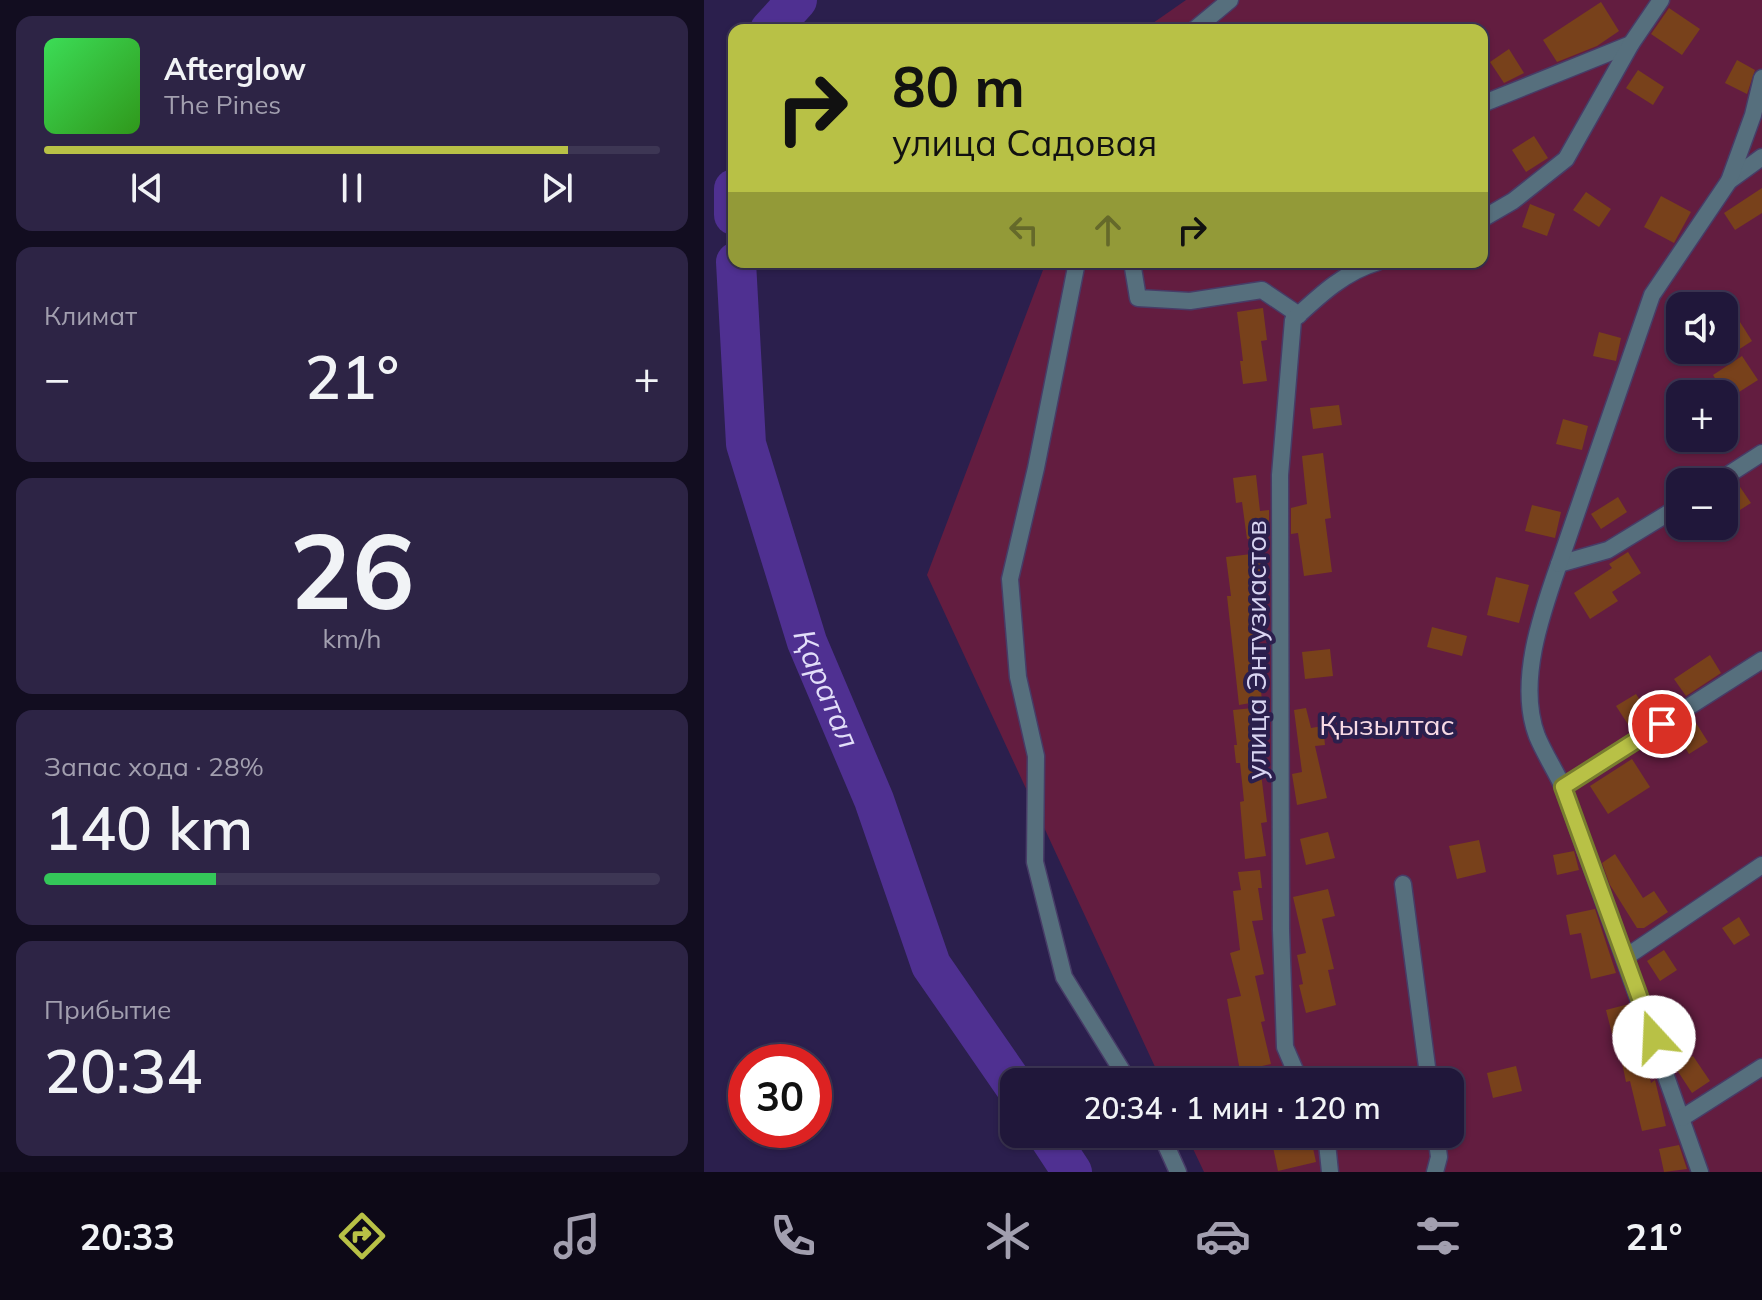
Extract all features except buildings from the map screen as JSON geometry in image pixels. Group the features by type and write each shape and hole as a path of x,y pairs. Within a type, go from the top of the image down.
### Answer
{"street":[{"path":"1201,24 1230,0"},
{"path":"1488,216 1513,201 1566,159 1631,44 1661,0"},
{"path":"1488,102 1631,44"},
{"path":"1700,1172 1563,787 1536,734 1529,682 1542,611 1652,295 1729,181 1753,115 1762,78"},
{"path":"1729,181 1762,157"},
{"path":"1076,268 1036,468 1010,579 1018,677 1036,756 1035,862 1064,977 1120,1068"},
{"path":"1133,268 1138,298 1190,301 1262,290 1299,315 1356,268"},
{"name":"улица Энтузиастов","path":"1294,1068 1285,1047 1281,930 1280,475 1293,320 1299,315"},
{"path":"1738,468 1762,453"},
{"path":"1559,564 1608,550 1666,515"},
{"path":"1563,787 1762,660"},
{"path":"1626,957 1762,865"},
{"path":"1403,884 1427,1068"},
{"path":"1682,1118 1762,1067"},
{"path":"1167,1148 1178,1172"},
{"path":"1328,1148 1330,1172"},
{"path":"1435,1172 1438,1148"}],"green space":[{"name":"Қызылтас","path":"1186,0 1762,0 1762,1172 1204,1172 1193,1148 1464,1148 1464,1068 1156,1068 927,575 1044,268 1488,268 1488,24 1152,24"}],"waterway":[{"name":"Қаратал","path":"775,24 797,0"},
{"name":"Қаратал","path":"736,268 746,444 807,642 874,800 931,965 1002,1068"},
{"name":"Қаратал","path":"1056,1148 1072,1172"}],"route":[{"path":"1654,1037 1563,787 1662,724"}]}
